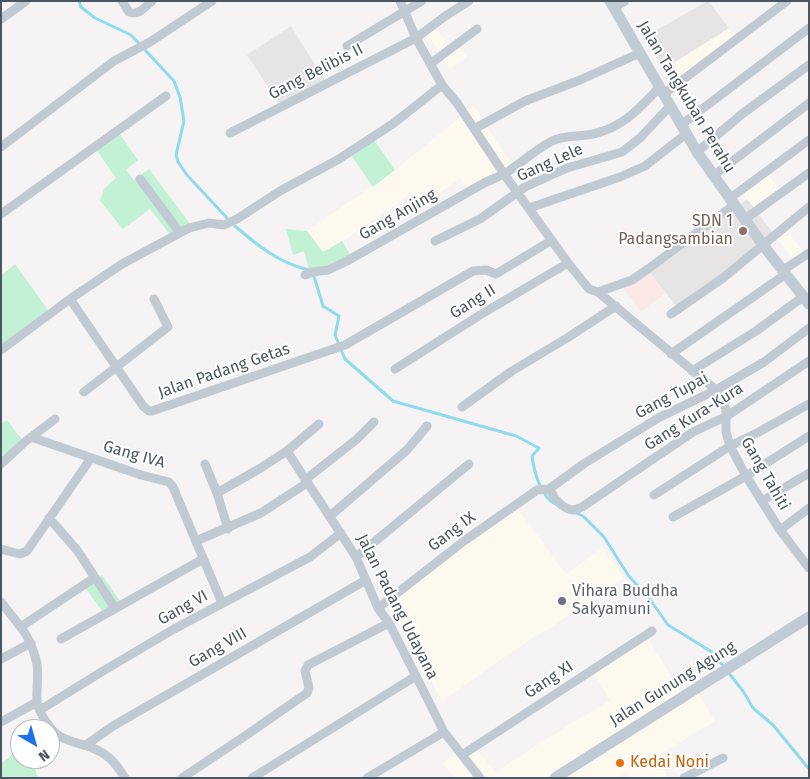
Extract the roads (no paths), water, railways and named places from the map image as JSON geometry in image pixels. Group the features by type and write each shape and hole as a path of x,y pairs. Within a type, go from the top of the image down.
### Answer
{"street":[{"path":"1,19 26,1"},
{"path":"122,1 128,12 134,14 152,1"},
{"path":"1,147 102,69 122,56 150,42 212,1"},
{"name":"Gang Tahiti","path":"400,1 416,38 442,85 457,103 504,174 568,263 587,286 616,306 692,372 716,390 724,403 727,416 726,432 730,446 746,476 780,530 809,568"},
{"path":"347,46 422,1"},
{"name":"Gang Belibis II","path":"230,133 416,38 469,1"},
{"path":"612,5 625,1"},
{"name":"Gang Anjing","path":"305,275 328,270 347,261 484,183 504,174 530,154 553,140 562,137 583,136 612,129 787,1"},
{"name":"Jalan Tangkuban Perahu","path":"612,5 697,152 763,245 805,296"},
{"path":"529,208 620,177 645,166 684,129 809,28"},
{"path":"430,64 477,29"},
{"path":"474,129 525,101 580,80 640,53"},
{"path":"697,152 742,114 809,65"},
{"path":"1,350 122,264 189,228 209,223 224,225 237,219 280,191 347,154 394,123 442,85"},
{"path":"1,214 166,96"},
{"path":"714,176 809,103"},
{"name":"Gang Lele","path":"435,241 480,219 525,187 567,168 622,152 640,138 670,106"},
{"path":"598,292 632,280 648,270 809,140"},
{"path":"745,219 809,173"},
{"path":"140,179 180,233"},
{"path":"671,314 723,278 809,207"},
{"name":"Jalan Padang Getas","path":"70,300 143,406 152,411 344,345 473,271 486,270 496,274 552,240"},
{"path":"671,354 809,253"},
{"name":"Gang II","path":"395,370 480,315 568,263"},
{"path":"692,372 756,331 805,296"},
{"path":"84,392 168,327 154,299"},
{"path":"462,407 512,371 616,306"},
{"name":"Gang Tupai","path":"549,489 585,463 660,417 716,390 764,362 809,328"},
{"name":"Gang Kura-Kura","path":"549,489 554,498 561,504 574,510 582,507 693,432 727,416 809,361"},
{"path":"654,495 730,446 757,434 809,404"},
{"path":"1,464 31,437 55,419"},
{"path":"196,542 270,508 357,439 374,422"},
{"path":"217,493 286,451 319,424"},
{"path":"330,516 407,450 427,426"},
{"path":"673,517 746,476 809,436"},
{"name":"Gang IVA","path":"31,437 141,475 169,482 222,604"},
{"name":"Jalan Padang Udayana","path":"286,451 356,557 378,608 389,623 444,732 480,778"},
{"path":"1,549 20,554 25,553 91,458"},
{"path":"205,464 228,528"},
{"path":"356,557 469,464"},
{"path":"762,501 809,473"},
{"name":"Gang IX","path":"378,608 464,541 537,490 549,489"},
{"path":"780,530 809,508"},
{"path":"49,518 77,550 114,608"},
{"name":"Gang VI","path":"1,722 38,706 310,557 341,533"},
{"path":"61,639 203,559"},
{"path":"22,626 94,578"},
{"name":"Gang VIII","path":"86,745 113,726 366,580"},
{"path":"2,605 22,626 31,643 37,666 38,706 51,729 64,739 86,745 109,757 126,778"},
{"name":"Jalan Gunung Agung","path":"555,778 809,617"},
{"path":"182,778 308,693 309,688 305,671 308,665 389,623"},
{"name":"Gang XI","path":"462,755 652,631"},
{"path":"1,659 31,643"},
{"path":"252,778 416,676"},
{"path":"367,778 444,732"},
{"path":"684,778 723,758"}],"waterway":[{"path":"79,1 81,7 95,18 131,35 174,81 180,97 184,121 176,155 178,162 187,175 227,218"},
{"path":"235,226 278,258 308,270"},
{"path":"313,273 323,306 339,316 335,335 345,359 393,401 516,436 539,448 532,456 534,469 543,491 551,502 557,505"},
{"path":"574,512 583,516 604,537 628,575 649,598 668,625 712,652 724,667"},
{"path":"728,672 753,708 773,725 809,769"}],"place":[{"name":"SDN 1 Padangsambian","path":"743,231"},
{"name":"Vihara Buddha Sakyamuni","path":"562,601"},
{"name":"Kedai Noni","path":"620,763"}]}
